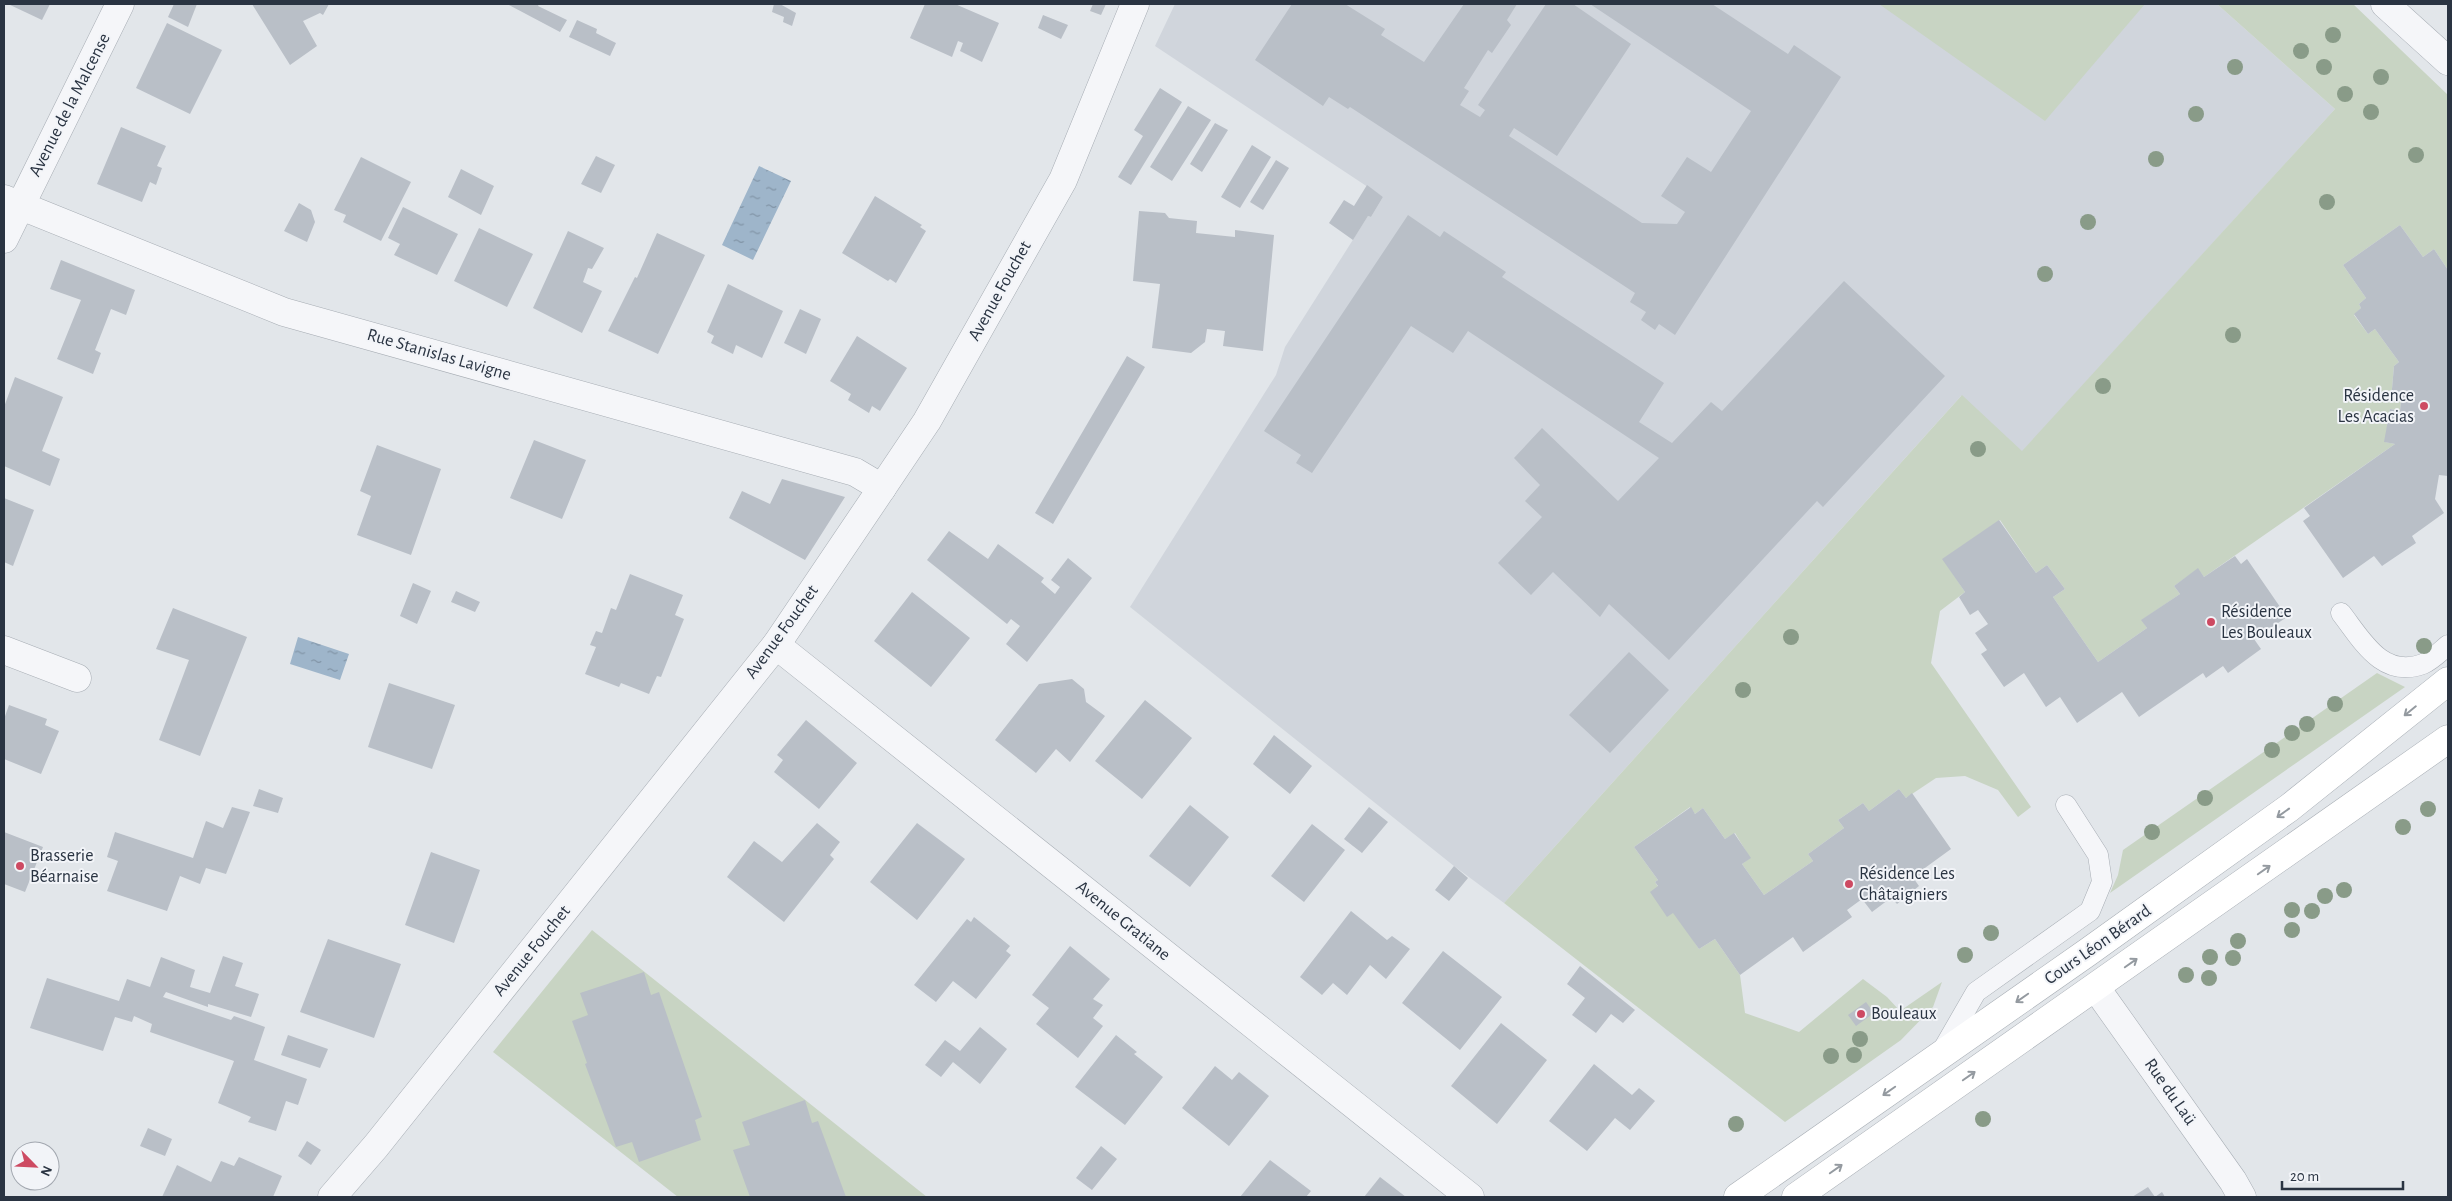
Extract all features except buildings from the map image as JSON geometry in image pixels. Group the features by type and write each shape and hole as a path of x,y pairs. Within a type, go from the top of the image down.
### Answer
{"main road":[{"name":"Cours Léon Bérard","path":"1738,1197 2289,808 2448,681"},
{"name":"Cours Léon Bérard","path":"1796,1197 2448,740"}],"street":[{"name":"Avenue de la Malcense","path":"4,239 11,202 120,4"},
{"name":"Avenue Fouchet","path":"332,1197 382,1139 776,645 882,488 927,420 1063,180 1135,4"},
{"path":"2385,4 2448,61"},
{"name":"Rue Stanislas Lavigne","path":"11,202 284,312 855,472 882,488"},
{"name":"Avenue Gratiane","path":"776,645 1470,1197"},
{"path":"4,650 77,678"},
{"name":"Rue du Laü","path":"2096,988 2228,1174 2242,1197"}],"lane":[{"path":"2341,613 2376,659 2406,668 2425,663 2448,645"},
{"path":"1938,1057 1976,992 2090,911 2102,882 2098,855 2066,805"}],"shaded area":[{"path":"1175,4 2217,4 2335,109 2022,452 1961,396 1504,903 1454,866 1130,607 1276,375 1285,347 1368,216 1371,217 1383,197 1155,46"}],"green space":[{"path":"1879,4 2145,4 2045,121"},
{"path":"2217,4 2353,4 2448,95 2448,270 2434,249 2423,257 2400,225 2343,265 2366,298 2359,304 2361,308 2354,315 2368,334 2375,329 2399,362 2394,366 2391,400 2401,401 2400,411 2390,409 2385,442 2395,444 2204,577 2198,569 2174,586 2180,594 2142,620 2147,628 2098,662 2053,597 2065,589 2047,565 2036,573 2000,520 1943,559 1965,592 1940,611 1931,663 2031,807 2018,817 1998,790 1965,776 1936,778 1906,798 1899,789 1869,811 1863,803 1838,820 1844,828 1808,854 1813,861 1764,895 1742,864 1750,858 1735,833 1725,839 1703,808 1695,814 1690,807 1634,847 1658,880 1655,882 1699,949 1715,939 1740,975 1745,1013 1799,1032 1863,979 1887,997 1900,1011 1942,982 1933,1007 1901,1040 1785,1122 1504,903 1962,395 2022,451 2335,109"},
{"path":"2377,673 2405,687 2110,893 2118,875 2123,850"},
{"path":"592,930 927,1197 678,1197 493,1052"}],"water":[{"path":"759,166 791,181 753,260 722,245"},
{"path":"298,637 349,654 340,680 290,664"}],"place":[{"name":"Résidence Les Acacias","path":"2424,406"},
{"name":"Résidence Les Bouleaux","path":"2211,622"},
{"name":"Brasserie Béarnaise","path":"20,866"},
{"name":"Résidence Les Châtaigniers","path":"1849,884"},
{"name":"Bouleaux","path":"1861,1014"}]}
